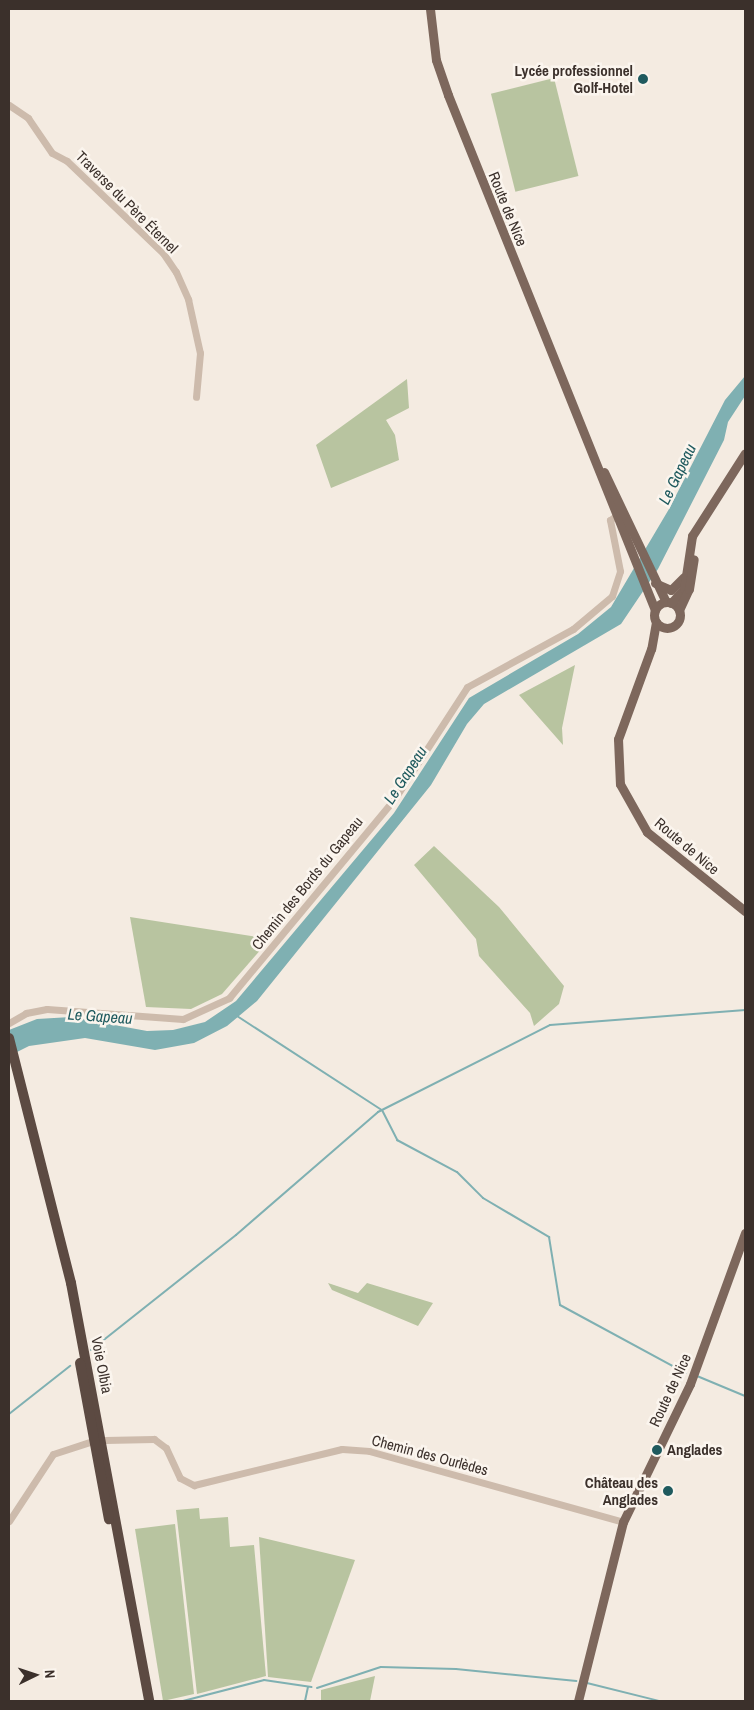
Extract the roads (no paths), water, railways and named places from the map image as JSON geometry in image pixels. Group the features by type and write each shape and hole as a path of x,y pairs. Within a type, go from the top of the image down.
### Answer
{"highway":[{"name":"Voie Olbia","path":"9,1038 71,1283 149,1701"},
{"name":"Voie Olbia","path":"9,1056 23,1093 65,1277 143,1701"}],"main road":[{"name":"Route de Nice","path":"430,9 436,60 448,95 576,416"},
{"path":"576,416 618,514 636,548"},
{"path":"576,416 652,586 656,622 651,650"},
{"path":"655,610 682,594 692,536 702,517 745,453"},
{"path":"651,650 668,628 679,621 679,610 689,589 702,517"},
{"path":"652,586 671,590 686,573"},
{"path":"652,586 679,610"},
{"path":"656,622 668,628"},
{"name":"Route de Nice","path":"651,650 616,748 624,797 647,832 745,911"},
{"name":"Route de Nice","path":"578,1701 623,1522 690,1384 745,1233"}],"street":[{"name":"Traverse du Père Éternel","path":"9,105 28,118 52,153 67,161 176,272 188,299 200,353 196,398"},
{"name":"Chemin des Bords du Gapeau","path":"9,1023 26,1013 47,1009 183,1019 229,998 395,798 468,687 573,629 612,596 620,571 610,529 610,520 618,514"},
{"name":"Chemin des Ourlèdes","path":"105,1440 154,1439 166,1448 180,1478 194,1485 306,1455 360,1451 623,1522"},
{"path":"9,1521 53,1454 90,1442"}],"water":[{"path":"745,376 745,396 728,422 724,440 658,569 621,624 484,704 467,724 431,785 257,1001 227,1026 194,1043 155,1050 85,1038 29,1046 9,1056 9,1030 37,1019 71,1017 147,1031 173,1030 205,1022 236,1001 394,813 469,698 578,634 611,607 669,509 725,400"}],"waterway":[{"path":"91,1350 236,1235 378,1112 550,1025 745,1010"},
{"path":"237,1016 382,1110 397,1140 457,1172 483,1198 549,1237 560,1305 686,1373"},
{"path":"9,1414 70,1366"},
{"path":"697,1376 745,1396"},
{"path":"317,1688 381,1667 456,1669 576,1681"},
{"path":"183,1701 264,1680 311,1687"},
{"path":"587,1683 659,1701"},
{"path":"305,1701 308,1687"}],"place":[{"name":"Lycée professionnel Golf-Hotel","path":"643,79"},
{"name":"Anglades","path":"657,1450"},
{"name":"Château des Anglades","path":"668,1491"}],"water label":[{"name":"Le Gapeau","path":"677,474"},
{"name":"Le Gapeau","path":"405,775"},
{"name":"Le Gapeau","path":"100,1016"}]}
